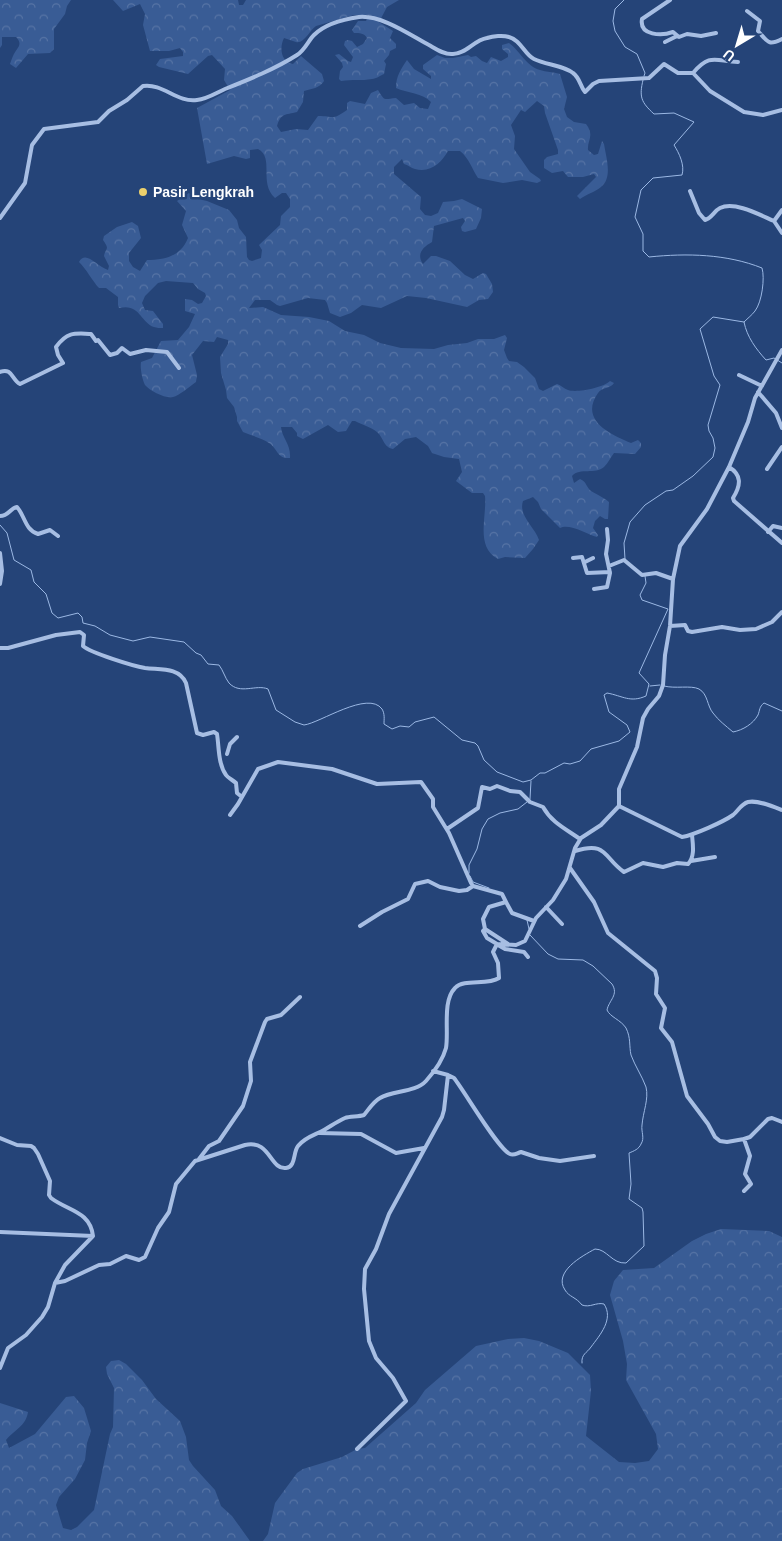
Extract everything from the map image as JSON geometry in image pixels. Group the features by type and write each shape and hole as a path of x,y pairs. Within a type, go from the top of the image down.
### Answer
{"street":[{"path":"670,0 644,16 641,21 651,34 666,35 673,32 677,36"},
{"path":"747,11 760,21 758,31 769,43 773,44 782,39"},
{"path":"0,218 25,183 32,144 44,129 98,122 109,111 127,100 143,86 157,87 186,100 204,98 264,73 298,54 311,38 322,29 361,17 378,19 437,50 451,54 464,51 485,38 511,37 535,60 573,73 585,92 599,81 648,79 664,64 678,73 693,73 710,92 743,112 762,115 782,110"},
{"path":"665,42 677,36 687,34 701,36 716,33"},
{"path":"693,73 700,64 709,60 738,62"},
{"path":"690,191 699,213 705,220 708,220 721,207 730,206 754,211 774,221 782,233"},
{"path":"774,221 782,210"},
{"path":"0,372 6,370 20,384 63,363 56,347 61,341 74,333 91,334 110,355 117,353 122,348 130,354 146,350 168,352 179,368"},
{"path":"498,944 516,945 525,941 534,922 556,896 566,879 580,839 601,825 619,806 619,789 635,752 643,718 662,691 664,685 665,655 670,626 673,579 681,544 704,514 729,467 748,422 753,401 782,350"},
{"path":"739,375 762,386"},
{"path":"758,392 776,413 782,428"},
{"path":"767,469 782,447"},
{"path":"729,467 738,474 740,480 738,490 733,498 734,501 782,543"},
{"path":"0,516 8,514 13,508 17,507 26,525 32,532 38,534 50,530 58,536"},
{"path":"768,532 776,525 782,528"},
{"path":"594,589 607,588 610,572 606,554 607,529"},
{"path":"0,553 2,571 0,584"},
{"path":"573,558 581,557 587,573 610,572"},
{"path":"584,562 593,558"},
{"path":"608,566 624,560 643,576 651,573 673,579"},
{"path":"670,626 684,624 687,630 692,632 722,627 749,630 763,627 772,622 782,612"},
{"path":"0,648 8,648 56,635 80,632 84,635 83,646 93,652 143,668 179,674 184,678 186,684 198,733 203,736 216,732 218,734 219,752 223,767 227,776 236,783 237,792 242,797"},
{"path":"228,754 230,744 237,737"},
{"path":"218,741 230,744"},
{"path":"230,815 258,769 278,762 332,770 376,784 420,782 424,784 433,799 434,809 447,829 474,886"},
{"path":"447,829 478,808 482,787 490,789 497,786 510,791 520,792 530,802 543,807 552,820 580,839"},
{"path":"619,806 678,836 692,836 731,816 747,802 782,810"},
{"path":"691,861 693,851 692,836"},
{"path":"575,851 590,847 595,848 608,856 624,872 643,863 663,867 677,863 688,864 691,861 715,857"},
{"path":"570,868 594,902 608,933 655,971 657,978 656,994 665,1008 661,1028 672,1042 687,1096 708,1124 715,1137 720,1141 727,1142 744,1140 750,1137 768,1120 772,1118 780,1120"},
{"path":"360,926 408,899 415,884 428,881 440,887 458,891 467,890 474,886 498,892 503,895 513,914 534,922"},
{"path":"506,902 489,907 483,918 485,929 483,931 487,938 505,949 524,952 528,957"},
{"path":"546,907 562,924"},
{"path":"485,929 508,945"},
{"path":"55,1283 65,1281 99,1265 110,1264 126,1256 139,1260 144,1257 158,1228 171,1208 176,1184 195,1161 245,1144 256,1144 264,1148 276,1164 283,1168 288,1168 292,1164 299,1144 309,1137 343,1119 364,1114 381,1097 422,1084 441,1059 446,1048 448,1005 453,990 459,985 487,982 499,978 498,963 493,950 498,944"},
{"path":"199,1159 210,1146 219,1141 243,1106 251,1081 250,1062 265,1022 267,1019 281,1015 300,997"},
{"path":"433,1071 454,1078 489,1130 510,1154 513,1155 521,1152 560,1162 594,1156"},
{"path":"357,1449 406,1401 393,1378 376,1358 371,1347 366,1307 366,1264 376,1249 389,1214 444,1110 448,1075"},
{"path":"319,1132 361,1134 396,1153 424,1148"},
{"path":"0,1138 17,1145 34,1148 50,1181 49,1195 51,1198 88,1220 93,1236"},
{"path":"744,1140 750,1156 745,1174 751,1184 744,1191"},
{"path":"0,1232 93,1236"},
{"path":"0,1368 8,1348 26,1335 42,1317 64,1265 93,1236"}],"green space":[{"path":"0,0 71,0 65,14 54,29 54,49 50,53 28,54 16,68 10,64 19,46 19,42 16,37 2,37 0,48"},
{"path":"113,0 238,0 239,5 243,5 246,0 399,0 387,7 379,22 393,31 390,38 396,44 396,48 390,51 384,61 386,64 384,74 375,78 341,81 339,79 340,71 343,67 335,55 339,54 351,62 353,57 344,45 345,41 352,41 357,47 363,44 367,38 366,36 354,33 352,30 358,21 366,21 368,15 354,15 316,26 299,42 284,38 281,50 286,61 293,64 301,56 322,74 324,81 318,87 304,91 303,102 297,112 284,115 280,119 277,126 281,132 296,129 308,130 318,116 338,116 347,110 347,103 350,101 365,104 371,93 378,90 385,99 396,98 404,105 414,103 420,108 428,109 431,102 428,99 396,88 398,76 407,60 414,69 431,79 431,76 423,69 423,65 437,55 445,58 468,55 471,57 476,56 487,63 491,57 501,61 508,57 508,54 502,49 502,45 509,43 531,66 542,71 560,74 567,97 564,109 567,117 574,122 586,124 589,128 588,150 594,155 598,154 602,141 607,161 608,173 605,183 580,199 577,196 596,177 594,174 583,177 568,177 563,171 552,173 544,168 544,160 547,157 558,154 558,150 544,106 537,101 525,112 521,110 511,125 515,136 514,149 530,172 540,179 541,181 537,183 522,180 503,183 478,178 468,160 460,151 448,151 439,163 426,170 412,168 404,164 402,159 394,167 394,174 421,197 420,209 425,215 431,216 438,213 443,202 462,199 482,209 481,218 476,229 462,231 461,227 465,221 463,218 434,226 432,242 423,249 420,257 423,264 431,256 450,261 465,275 473,279 483,273 486,274 492,284 493,292 488,299 479,300 467,307 407,296 381,308 362,305 351,313 340,317 330,313 325,300 308,298 280,306 270,300 255,300 249,308 263,307 281,315 329,321 345,331 364,335 380,343 401,348 434,349 478,339 494,339 505,335 507,338 504,350 509,361 517,362 524,367 535,378 539,389 543,391 557,384 568,390 577,391 596,388 610,381 614,383 598,393 593,403 592,411 600,425 606,430 631,443 638,440 641,443 641,447 635,454 614,453 600,469 575,473 572,476 574,483 580,479 582,480 591,491 609,502 608,519 600,516 595,521 593,528 598,535 597,537 573,528 560,528 541,509 533,497 523,501 522,506 525,517 539,540 525,558 505,557 498,559 491,554 484,539 485,496 483,493 472,493 456,481 462,472 459,459 432,453 428,446 416,437 405,439 393,449 390,448 377,432 355,421 352,421 346,431 338,432 328,425 303,439 297,436 292,427 281,427 290,453 290,458 283,457 266,441 243,432 237,421 234,407 227,398 221,373 220,357 228,344 228,340 217,337 214,342 203,341 192,355 197,375 196,382 178,395 173,397 162,396 145,385 141,362 152,358 161,341 178,340 189,327 195,314 185,311 185,299 192,300 198,304 202,303 206,296 205,293 193,283 166,281 158,283 145,296 142,303 145,310 153,311 163,324 163,328 155,327 149,325 136,310 126,307 119,308 118,297 106,288 99,288 79,262 82,259 88,258 108,270 109,266 104,256 107,247 103,240 104,236 117,227 132,222 138,226 141,238 129,253 129,261 133,267 140,271 147,260 166,258 177,253 188,238 182,225 186,211 177,201 189,193 198,199 229,210 246,237 247,257 252,261 261,258 262,250 259,245 280,225 281,216 290,207 290,199 286,193 282,193 275,198 270,192 265,158 258,149 250,150 250,158 234,156 207,164 197,108 230,90 224,80 225,69 212,55 208,56 188,74 159,67 156,65 160,59 183,56 183,52 180,48 169,51 150,51 143,25 145,14 140,4 123,11"},
{"path":"721,1229 769,1231 782,1237 782,1541 263,1541 268,1534 275,1503 297,1473 303,1469 342,1457 357,1449 365,1448 416,1403 425,1390 476,1346 508,1339 524,1338 539,1341 568,1353 590,1375 591,1391 586,1436 619,1462 635,1463 649,1461 658,1449 656,1434 626,1380 627,1364 623,1341 610,1295 614,1281 623,1270 654,1268 692,1241"},
{"path":"119,1360 126,1364 142,1380 156,1399 180,1421 186,1437 189,1460 215,1490 221,1506 232,1516 250,1541 0,1541 0,1403 28,1412 25,1421 6,1440 9,1448 35,1434 66,1397 74,1396 84,1408 91,1431 85,1460 75,1479 59,1497 56,1505 63,1528 71,1530 77,1527 94,1510 113,1427 114,1388 107,1374 106,1367 111,1361"}],"waterway":[{"path":"624,0 615,9 613,21 615,31 625,47 637,54 645,73 644,76"},
{"path":"643,80 642,99 654,114 674,113 694,122 674,145 680,155 682,175 653,178 641,190 635,217 643,234 643,251 649,257 678,255 721,257 762,268 763,284 761,296 755,311 744,322 752,342 766,360 774,358 782,363"},
{"path":"625,559 624,543 630,522 645,505 666,491 673,490 693,476 713,457 715,448 708,425 720,385 714,376 700,329 713,317 744,322"},
{"path":"0,525 7,533 14,560 31,570 34,582 46,594 52,613 58,618 78,613 82,617 83,623 95,626 110,635 133,641 150,637 184,642 201,655 208,664 219,665 229,683 233,686 243,689 268,689 276,710 295,722 304,725 355,705 366,703 375,704 382,709 384,724 392,729 400,726 409,727 415,722 434,717 462,740 475,743 484,760 497,772 523,782 531,780 540,773 545,773 564,763 570,764 580,761 591,749 619,741 630,732 627,725 609,712 604,695 607,693 631,699 646,696 649,684 639,673 668,609 642,600 640,595 646,583 645,576"},
{"path":"650,686 660,685"},
{"path":"664,686 699,689 704,694 715,716 733,732 751,724 764,703 782,711"},
{"path":"530,799 531,781"},
{"path":"469,873 469,865 477,849 482,829 488,819 500,813 518,809 527,802"},
{"path":"470,876 473,882 489,888"},
{"path":"527,920 529,929"},
{"path":"530,935 548,954 558,959 583,960 593,966 612,984 614,994 607,1010 628,1032 631,1055 647,1092 642,1125 642,1142 638,1149 629,1153 631,1184 629,1199 642,1208 644,1246 626,1263 621,1263 603,1251 595,1249 571,1265 563,1277 562,1283 565,1290 582,1305 604,1304 607,1310 605,1327 583,1356 582,1363"}],"place":[{"name":"Pasir Lengkrah","path":"143,192"}]}
